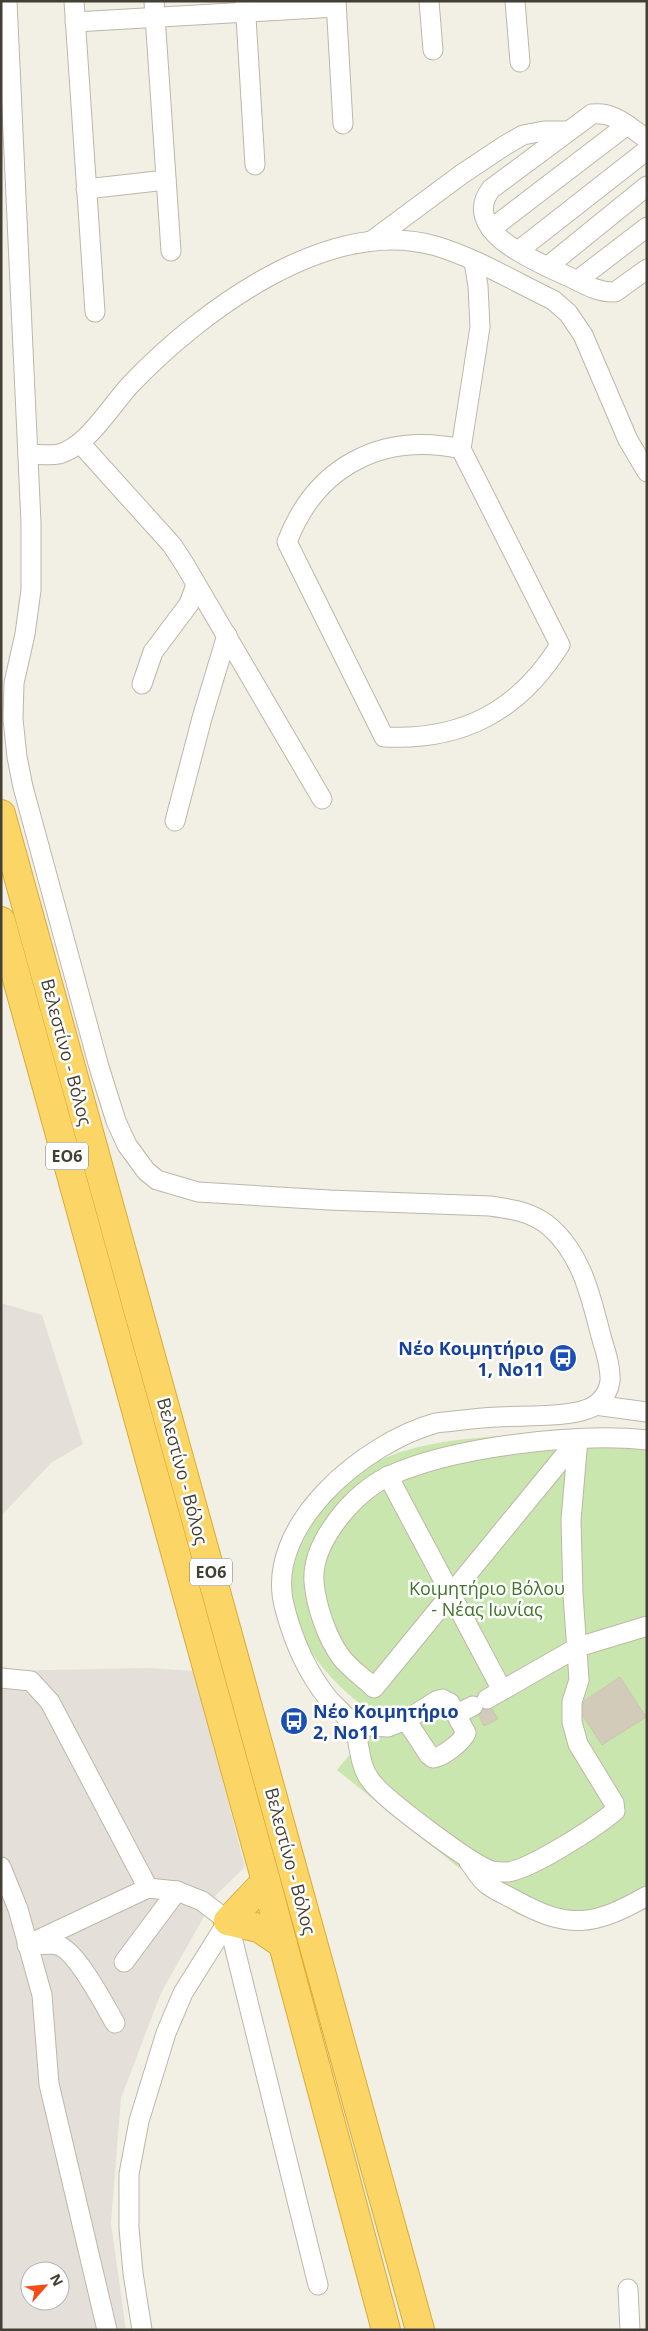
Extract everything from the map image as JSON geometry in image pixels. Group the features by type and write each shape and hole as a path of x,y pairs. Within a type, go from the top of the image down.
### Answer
{"highway":[{"name":"Βελεστίνο - Βόλος","path":"1,814 420,2330"},
{"name":"Βελεστίνο - Βόλος","path":"1,921 266,1881 386,2330"},
{"path":"228,1921 266,1881"},
{"path":"228,1921 259,1928 283,1944"}],"street":[{"path":"8,1 31,523 30,590 25,634 14,683 13,719 17,757 23,787 98,1068 116,1122 127,1145 146,1171 157,1180 198,1192 329,1200 490,1206 516,1209 535,1217 551,1227 570,1250 590,1293 610,1374 608,1388 596,1405"},
{"path":"74,1 95,312"},
{"path":"429,1 433,50"},
{"path":"515,1 520,62"},
{"path":"75,22 155,10 336,4 343,124"},
{"path":"245,7 255,165"},
{"path":"155,10 171,251"},
{"path":"647,139 613,116 603,113 592,114 491,189 485,197 483,209 491,229 497,236 518,251 547,267 601,291 615,292 647,269"},
{"path":"491,229 627,126"},
{"path":"373,240 462,174 523,135 544,131 568,131"},
{"path":"518,251 647,150"},
{"path":"86,189 166,180"},
{"path":"547,267 647,186"},
{"path":"578,280 647,226"},
{"path":"28,454 58,454 80,443 132,383 190,328 241,292 299,262 348,244 373,240 403,241 435,246 474,262 553,300 568,313 583,335 628,440 647,472"},
{"path":"461,449 434,444 407,444 371,453 354,461 339,470 312,495 298,518 287,542 384,737 405,738 439,734 466,727 484,719 520,695 549,664 560,646 461,449 480,327 478,286 474,262"},
{"path":"80,443 172,545 227,635 322,799"},
{"path":"142,684 153,652 188,604 196,585"},
{"path":"175,821 202,718 227,635"},
{"path":"578,1439 570,1520 573,1594 580,1680 572,1702 572,1722 578,1744 614,1803 615,1811 534,1862 508,1872 491,1871 465,1857 371,1782 361,1762 353,1725 317,1683 294,1637 284,1607 282,1581 290,1545 304,1518 333,1483 369,1454 417,1428 436,1423 583,1410 596,1405 647,1412"},
{"path":"578,1439 374,1688 341,1658 331,1639 318,1602 314,1581 316,1563 327,1537 346,1507 369,1488 388,1476 413,1467 479,1450 578,1439 602,1437 647,1440"},
{"path":"388,1476 451,1593 480,1702 466,1729 465,1736 436,1758 429,1756 406,1720"},
{"path":"353,1725 388,1728 406,1720 436,1700 442,1699 450,1703 480,1702 578,1647 647,1626"},
{"path":"1,1678 30,1681 50,1702 148,1888"},
{"path":"465,1857 487,1885 535,1912 564,1921 595,1919 626,1908 647,1896"},
{"path":"1,1867 18,1909 42,1996 49,2084 107,2330"},
{"path":"27,1945 148,1888 177,1891 202,1901 228,1921 318,2285"},
{"path":"124,1962 177,1891"},
{"path":"142,2330 133,2273 129,2228 129,2174 139,2120 166,2033 183,1993 228,1921"},
{"path":"27,1945 58,1945 69,1954 85,1972 115,2023"},
{"path":"628,2289 630,2330"}],"shaded area":[{"path":"1,1303 42,1315 83,1444 51,1463 1,1516"},
{"path":"148,1668 194,1671 245,1867 216,1895 161,1993 121,2098 111,2223 126,2330 1,2330 1,1671"}],"green space":[{"name":"Κοιμητήριο Βόλου - Νέας Ιωνίας","path":"537,1433 647,1433 647,1909 604,1923 563,1930 517,1914 337,1770 380,1718 346,1692 317,1660 297,1624 292,1604 290,1582 295,1559 313,1522 339,1487 354,1474 374,1463 413,1448 454,1440"}],"building":[{"path":"620,1677 646,1717 602,1745 583,1716 583,1704 584,1701"},
{"path":"483,1709 492,1709 498,1719 484,1726 479,1716"}],"place":[{"name":"Νέο Κοιμητήριο 1, Νο11","path":"563,1358"},
{"name":"Νέο Κοιμητήριο 2, Νο11","path":"294,1721"}]}
